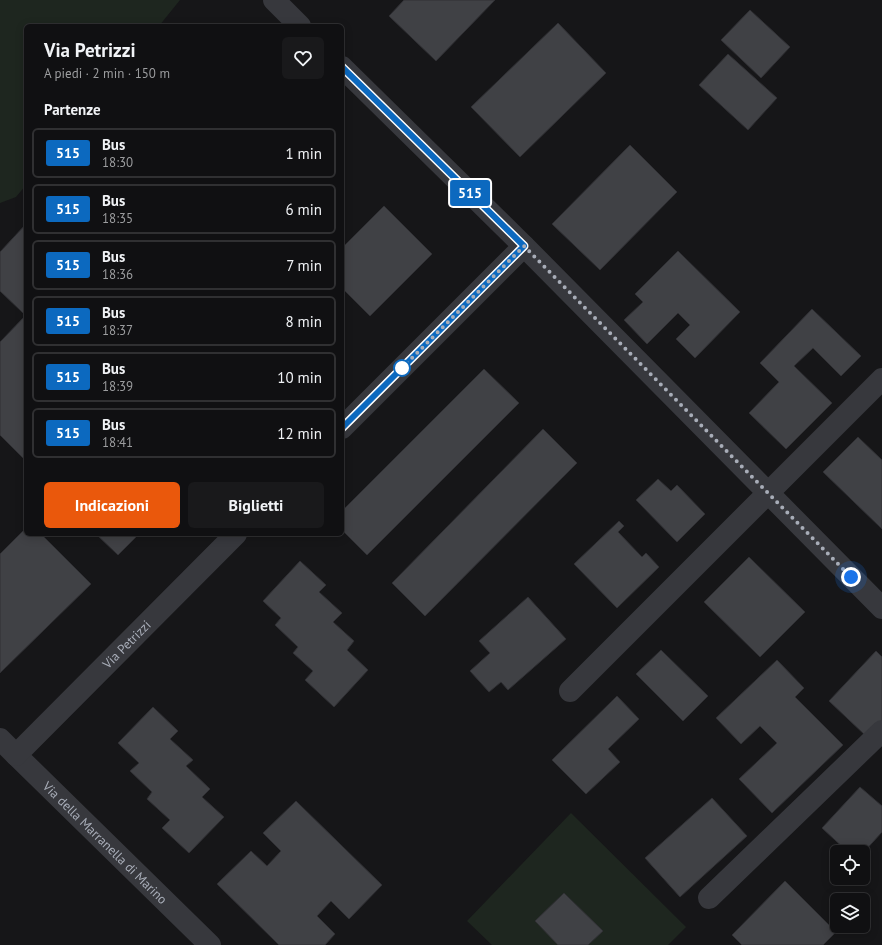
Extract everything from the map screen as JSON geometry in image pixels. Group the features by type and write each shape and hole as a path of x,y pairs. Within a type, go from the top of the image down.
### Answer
{"street":[{"path":"274,0 298,24"},
{"path":"344,69 524,246 882,608"},
{"path":"344,426 524,246"},
{"path":"570,691 882,379"},
{"name":"Via Petrizzi","path":"16,755 234,536"},
{"path":"709,898 882,731"},
{"name":"Via della Marranella di Marino","path":"0,739 210,945"}],"shaded area":[{"path":"0,0 180,0 161,24 24,24 24,187 16,197 0,203"},
{"path":"571,813 686,927 668,945 492,945 467,921"}],"building":[{"path":"404,0 495,0 436,61 389,16"},
{"path":"750,10 790,47 761,78 721,40"},
{"path":"558,23 606,73 520,157 471,107"},
{"path":"728,54 777,98 748,130 699,85"},
{"path":"630,145 677,192 600,270 552,224"},
{"path":"384,206 432,254 370,316 344,290 344,246"},
{"path":"24,226 23,313 0,291 0,252"},
{"path":"678,251 740,312 695,358 676,339 690,325 678,313 647,344 624,320 643,302 635,294"},
{"path":"812,309 861,356 841,376 813,348 794,366 832,403 786,449 749,413 779,382 760,363"},
{"path":"24,317 24,459 0,435 0,342"},
{"path":"484,369 519,403 367,555 344,532 344,509"},
{"path":"543,429 577,463 425,616 392,583"},
{"path":"858,437 882,460 882,529 823,472"},
{"path":"658,479 671,491 677,485 705,514 677,542 636,500"},
{"path":"619,521 624,526 618,532 642,557 646,553 659,567 617,608 574,564"},
{"path":"24,530 24,536 43,536 91,584 0,673 0,554"},
{"path":"98,536 137,536 118,555"},
{"path":"749,557 805,612 760,657 704,602"},
{"path":"300,561 326,585 319,592 342,613 333,622 354,641 347,650 368,670 334,707 305,680 313,671 293,653 298,647 275,625 281,618 263,601"},
{"path":"528,597 566,639 508,690 501,682 489,692 470,671 490,653 479,641"},
{"path":"661,650 708,696 683,721 636,674"},
{"path":"876,651 882,657 882,720 866,736 829,701"},
{"path":"777,660 804,688 795,697 843,745 772,813 739,779 777,743 760,726 741,744 716,718"},
{"path":"617,696 639,719 608,749 620,762 586,794 552,760"},
{"path":"153,707 178,731 170,739 193,760 186,766 210,789 202,797 224,817 189,853 162,828 170,820 147,799 152,792 130,771 139,763 118,743"},
{"path":"860,787 882,806 882,832 870,845 840,845 822,828"},
{"path":"712,798 747,836 680,897 645,858"},
{"path":"296,801 382,885 349,919 331,901 317,916 335,934 325,945 279,945 217,884 251,851 267,866 281,851 263,833"},
{"path":"785,881 830,926 830,933 835,933 823,945 742,945 732,935"},
{"path":"564,893 603,931 588,945 558,945 535,921"}],"bus line":[{"name":"515","path":"344,69 524,246 344,426"}],"route":[{"path":"402,368 524,246 851,577"}]}
